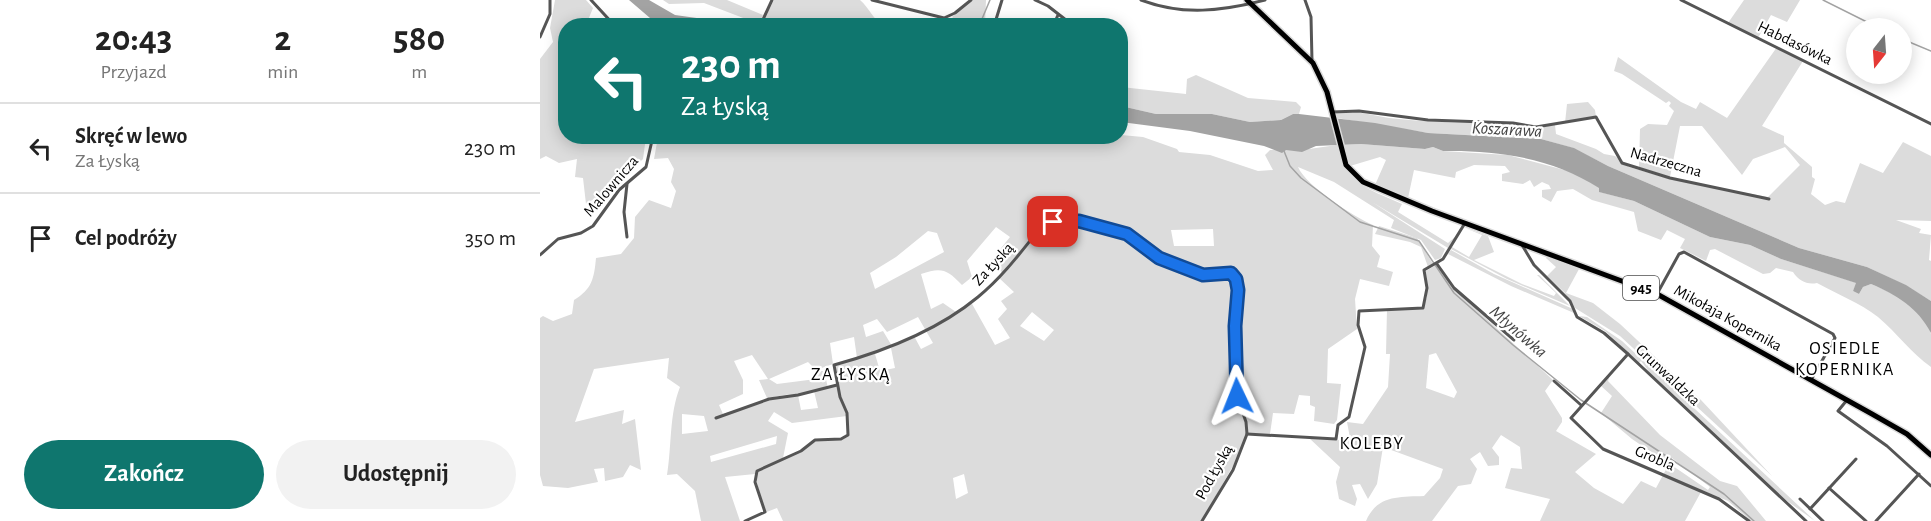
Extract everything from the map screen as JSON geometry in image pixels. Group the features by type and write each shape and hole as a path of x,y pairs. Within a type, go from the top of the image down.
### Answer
{"main road":[{"name":"945","path":"1249,2 1312,63 1324,86 1332,112"},
{"name":"Mikołaja Kopernika","path":"1332,112 1341,153 1352,174 1362,182 1465,224 1657,294 1907,434 1931,455"}],"street":[{"path":"540,37 550,14 550,0"},
{"path":"591,0 608,18"},
{"path":"764,18 772,0"},
{"path":"872,0 944,18 955,13 971,0"},
{"path":"996,18 1002,0"},
{"path":"1035,0 1048,6 1063,18"},
{"path":"1141,0 1168,9 1206,11 1234,9 1249,2 1265,0"},
{"path":"1305,0 1311,17 1312,63"},
{"name":"Habdasówka","path":"1681,0 1931,124"},
{"name":"Nadrzeczna","path":"1332,112 1359,111 1437,121 1513,123 1536,127 1596,117 1622,163 1670,178 1769,199"},
{"name":"Malownicza","path":"540,255 558,239 589,229 627,183 646,167 650,144"},
{"path":"627,183 624,212 627,237"},
{"name":"Za Łyską","path":"837,385 834,365 875,354 926,331 978,298 1009,267 1046,222 1079,221 1127,234 1171,264 1203,275 1231,273 1236,279 1237,396 1246,422 1247,434"},
{"path":"1247,434 1336,439 1338,425 1349,417 1364,352 1358,325 1359,311 1423,308 1427,288 1424,270 1437,264 1465,224"},
{"name":"Grunwaldzka","path":"1521,243 1529,258 1570,301 1577,317 1604,333 1628,354 1806,521"},
{"path":"1529,258 1535,248"},
{"path":"1657,294 1679,254 1684,252 1833,334 1835,338 1811,380"},
{"path":"1437,264 1454,288 1514,340"},
{"path":"1554,381 1581,405 1628,354"},
{"path":"716,418 768,399 798,395 837,385 848,416 848,435 841,439 815,440 801,451 757,471 755,482 765,512 745,521"},
{"path":"1848,400 1838,411 1887,446 1931,486"},
{"name":"Grobla","path":"1581,405 1571,418 1600,447 1719,499 1749,521"},
{"name":"Pod Łyską","path":"1202,521 1233,470 1247,434"},
{"path":"1810,508 1856,459"},
{"path":"1876,521 1918,474"},
{"path":"1829,488 1866,521"},
{"path":"1800,499 1823,521"}],"shaded area":[{"path":"555,0 586,0 593,8 589,18 558,18 558,144 645,144 643,159 616,185 586,204 583,178 575,177 577,159 559,163 546,156 540,159 540,59 553,42 550,28"},
{"path":"629,0 649,0 675,15 697,18 650,18"},
{"path":"663,0 727,0 763,15 762,18 743,18 704,3 669,4"},
{"path":"774,0 860,0 875,18 765,18"},
{"path":"972,0 986,0 985,18 952,17"},
{"path":"1744,0 1800,0 1787,22 1771,15 1758,38 1728,23"},
{"path":"1777,47 1803,61 1762,126 1784,136 1784,143 1812,167 1812,177 1815,179 1811,194 1825,205 1836,201 1845,203 1860,163 1883,173 1903,142 1931,156 1931,221 1896,220 1921,229 1919,233 1931,235 1929,260 1931,261 1931,301 1905,285 1867,267 1799,248 1608,166 1573,148 1541,139 1428,133 1337,118 1335,113 1356,112 1419,121 1555,125 1556,134 1604,154 1615,156 1629,167 1670,179 1768,197 1800,165 1785,147 1753,159 1742,175 1702,126 1680,126 1670,177 1639,167 1640,129 1648,124 1667,125 1674,111 1669,106 1671,103 1669,101 1666,103 1614,71 1618,57 1681,102 1696,109 1700,102 1727,118"},
{"path":"1196,75 1248,98 1296,102 1301,107 1299,114 1293,114 1281,120 1250,122 1212,114 1156,114 1128,108 1128,88 1186,94 1187,79"},
{"path":"1588,102 1595,110 1596,117 1565,123 1567,104"},
{"path":"1128,108 1156,114 1212,114 1250,122 1281,120 1293,114 1299,114 1375,123 1428,133 1541,139 1574,148 1608,166 1799,248 1867,267 1906,285 1931,301 1931,333 1920,316 1906,303 1871,284 1863,287 1859,294 1853,291 1856,283 1781,259 1750,245 1710,237 1634,201 1599,192 1599,188 1581,178 1544,163 1504,154 1443,151 1433,147 1425,149 1361,144 1316,146 1302,152 1286,150 1282,153 1264,146 1190,131 1128,123"},
{"path":"1128,136 1143,137 1177,149 1179,152 1210,155 1258,171 1273,170 1265,155 1270,150 1309,149 1337,145 1347,169 1360,184 1402,204 1398,212 1448,243 1456,236 1448,248 1372,202 1445,249 1441,258 1435,260 1421,240 1391,228 1394,220 1334,182 1298,167 1320,192 1373,225 1372,246 1380,256 1377,267 1393,272 1389,286 1360,279 1355,299 1357,329 1328,349 1327,383 1341,384 1337,420 1334,424 1314,421 1315,407 1310,405 1310,396 1299,395 1294,414 1273,413 1270,434 1247,434 1239,455 1202,521 783,521 777,508 764,513 755,474 725,477 740,521 701,521 695,491 677,474 667,475 672,419 680,387 667,378 669,358 594,369 575,422 624,410 622,424 635,419 641,470 630,465 623,477 605,481 604,468 594,469 598,482 568,488 543,486 540,475 540,318 543,316 553,321 572,314 574,300 585,292 591,283 596,258 621,254 634,238 635,217 649,200 671,208 676,191 671,182 674,169 668,158 654,159 657,144 1128,144","holes":["996,227 1010,237 990,262 1003,273 998,277 1014,292 1001,301 1007,309 998,319 1010,338 995,345 971,302 956,312 943,303 931,309 921,274 943,271 962,285 972,277 967,261","1213,229 1214,246 1174,246 1171,230","928,231 937,233 944,252 875,289 870,273 896,257","1032,312 1054,330 1044,341 1020,326","918,317 933,343 921,349 914,336 891,348 895,368 880,371 875,354 892,346 883,331 866,337 863,325 877,319 887,332","854,337 857,358 834,365 837,385 828,388 824,371 816,371 816,379 777,384 769,379 808,362 816,370 833,364 830,343","752,355 768,379 759,380 767,398 791,394 723,414 719,405 743,394 743,380 734,361","814,391 818,408 801,410 798,395","774,412 792,423 847,416 849,431 846,438 815,440 801,451 783,458 788,433 768,421","682,414 704,416 708,431 682,434","777,436 776,444 711,462 710,456","964,474 968,493 956,499 953,478"]},
{"path":"1361,144 1425,149 1433,147 1443,151 1508,155 1576,173 1600,188 1600,192 1634,201 1710,237 1750,245 1781,259 1857,283 1853,291 1859,294 1863,287 1871,284 1898,297 1923,316 1931,334 1931,367 1871,312 1817,283 1804,282 1793,272 1776,268 1770,273 1763,274 1715,249 1710,250 1706,261 1680,248 1685,239 1667,230 1661,240 1638,231 1634,212 1592,200 1573,189 1557,191 1551,202 1542,197 1542,190 1551,189 1549,185 1542,182 1534,187 1530,180 1523,184 1502,181 1502,174 1510,172 1505,166 1474,165 1456,172 1455,178 1414,170 1408,198 1375,185 1386,160 1380,157 1350,166 1342,145"},
{"path":"1379,226 1417,238 1433,264 1428,267 1421,247 1410,242 1375,234"},
{"path":"1465,228 1488,236 1494,252 1474,260 1522,284 1554,296 1556,293 1537,275 1539,275 1570,306 1507,279 1451,249 1452,247 1469,257 1482,235"},
{"path":"1451,250 1494,274 1573,309 1574,313 1511,286 1448,254"},
{"path":"1547,256 1579,269 1566,293 1593,303 1620,324 1701,400 1772,476 1620,336 1575,308 1565,293 1547,276 1556,267 1546,258"},
{"path":"1436,265 1453,288 1553,380 1545,391 1562,418 1556,431 1596,454 1575,472 1594,488 1623,504 1641,481 1656,488 1669,464 1632,439 1601,413 1612,396 1600,385 1611,372 1608,381 1660,435 1720,481 1737,486 1766,521 1751,521 1728,501 1675,479 1701,492 1685,521 1540,521 1550,499 1505,488 1511,468 1522,469 1520,447 1501,435 1492,448 1499,457 1499,465 1488,466 1480,452 1470,459 1477,469 1471,484 1458,486 1432,521 1366,521 1376,506 1383,502 1398,497 1424,496 1440,478 1443,469 1383,447 1377,484 1368,499 1360,484 1352,485 1357,499 1355,506 1339,499 1336,482 1340,467 1309,438 1340,440 1350,438 1347,422 1363,424 1388,387 1390,354 1386,354 1387,309 1423,307 1427,297 1426,271","holes":["1436,353 1457,392 1454,398 1426,388 1429,355","1672,458 1710,487 1708,490 1670,464"]},
{"path":"1579,316 1587,317 1622,341 1815,521 1783,498 1650,373 1641,361 1639,363 1605,331"}],"waterway":[{"path":"982,18 990,0"},
{"path":"1823,0 1859,18"},
{"path":"1912,43 1931,51"},
{"name":"Młynówka","path":"1284,151 1290,166 1301,178 1360,222 1419,241 1454,293 1513,345 1581,400 1724,494 1754,521"}],"district":[{"name":"OSIEDLE KOPERNIKA","path":"1845,359"},
{"name":"ZA ŁYSKĄ","path":"851,375"},
{"name":"KOLEBY","path":"1372,444"}],"route":[{"path":"1053,222 1079,221 1127,234 1159,258 1203,275 1231,273 1236,279 1238,290 1235,326 1237,396"}],"water label":[{"name":"Koszarawa","path":"1507,130"}]}
